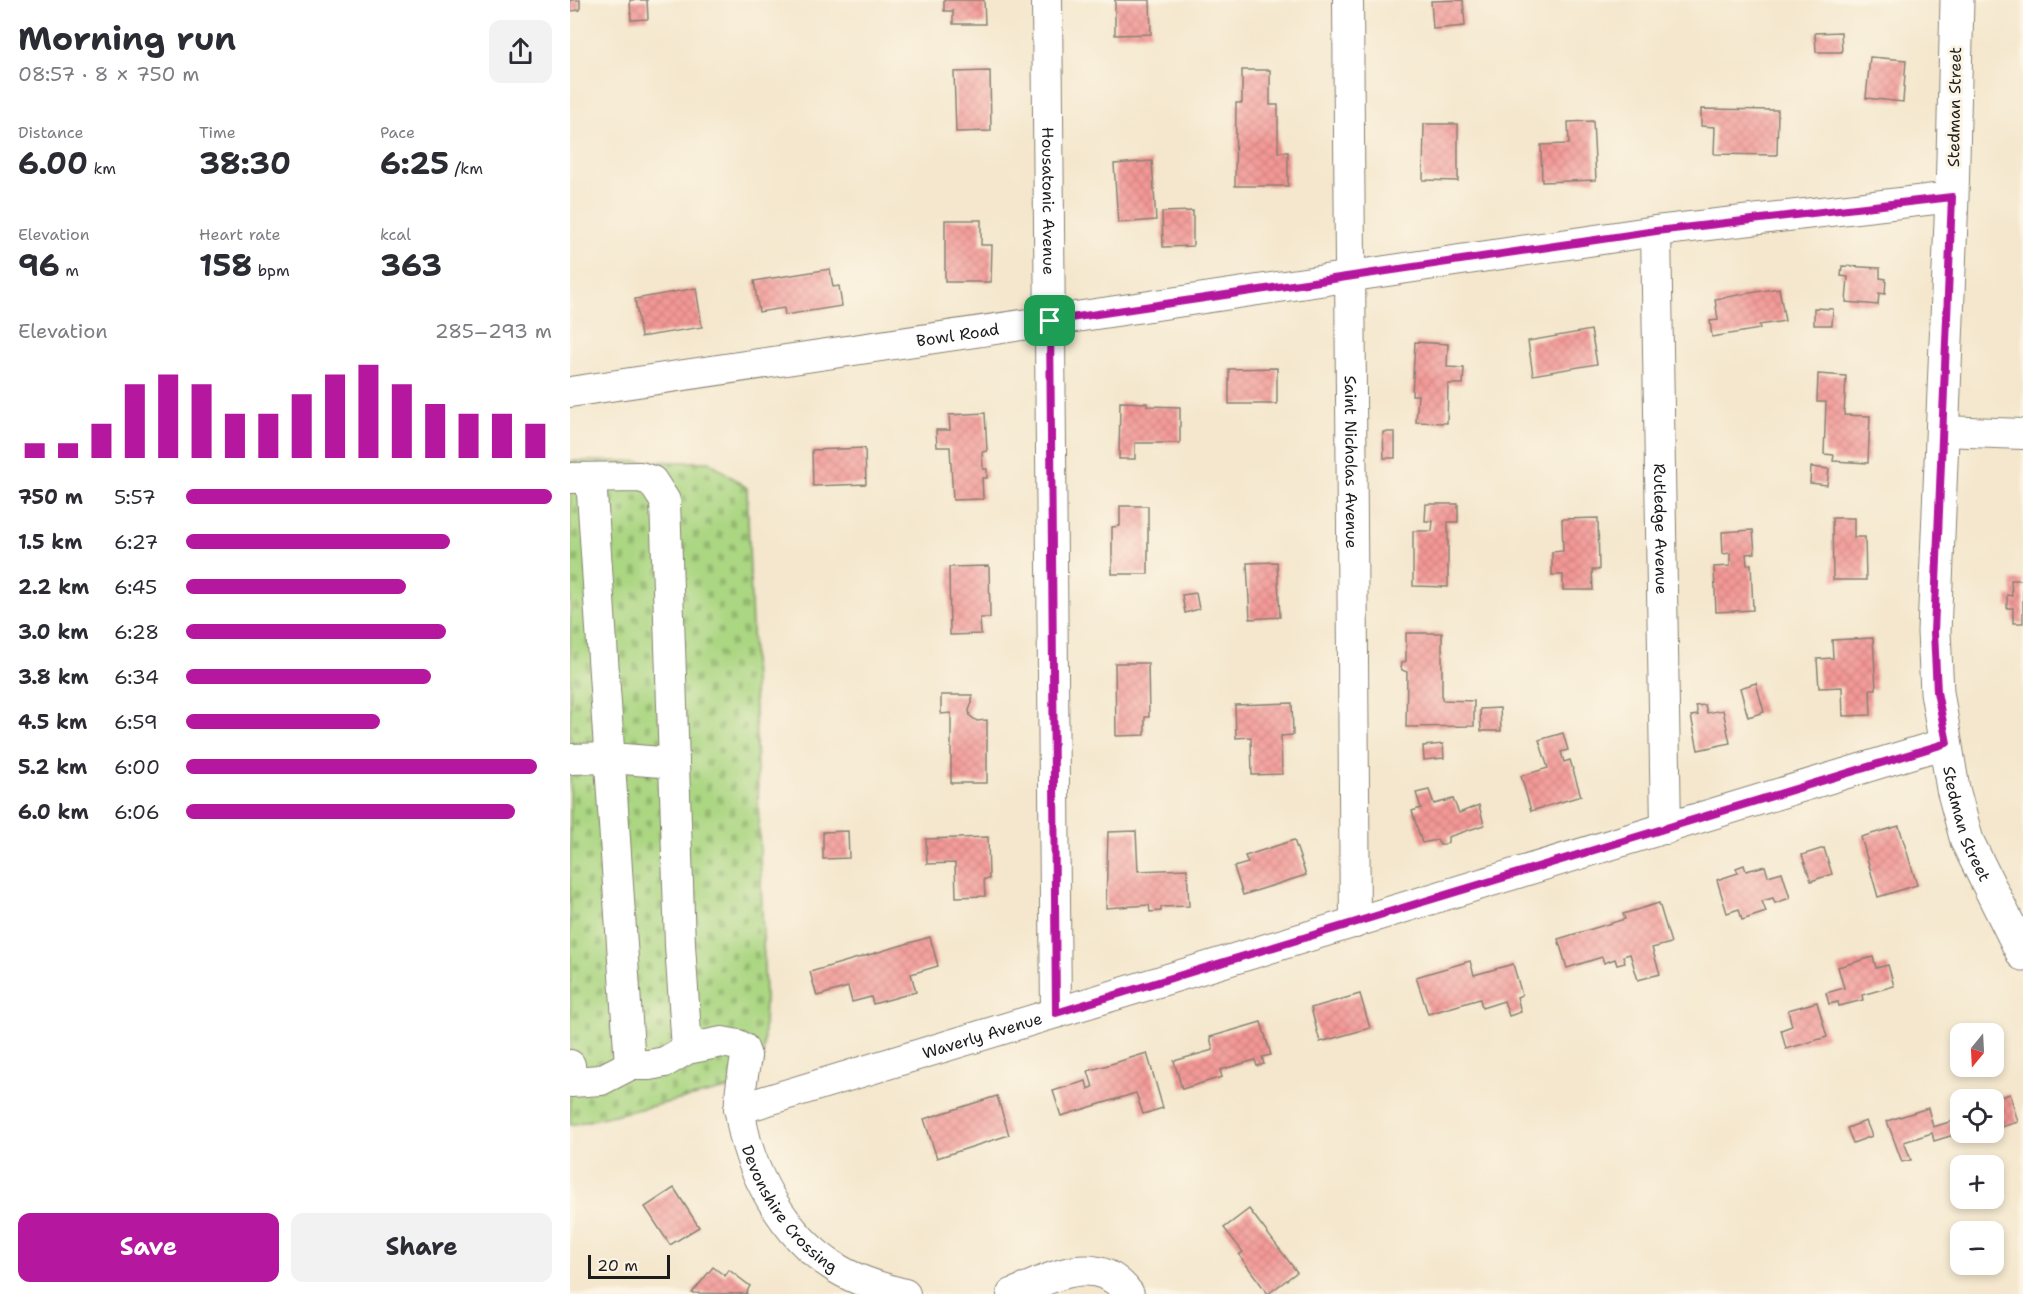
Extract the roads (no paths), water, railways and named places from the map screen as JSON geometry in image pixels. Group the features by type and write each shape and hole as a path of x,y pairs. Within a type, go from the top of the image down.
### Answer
{"main road":[{"name":"Stedman Street","path":"1956,0 1952,197 1934,632 1937,692 1953,789 1967,841 2023,954"}],"street":[{"name":"Housatonic Avenue","path":"1047,0 1056,1013"},
{"name":"Saint Nicholas Avenue","path":"1348,0 1355,923"},
{"name":"Bowl Road","path":"570,392 1656,231 1952,197"},
{"name":"Rutledge Avenue","path":"1656,231 1666,829"},
{"path":"1943,431 2023,434"},
{"path":"630,1065 611,758 581,478 639,477 652,481 665,501 680,945 687,1049"},
{"name":"Waverly Avenue","path":"739,1109 1947,743"},
{"path":"570,759 611,758 674,763"},
{"path":"570,1076 601,1080 630,1065 665,1062 687,1049 722,1042 738,1045 743,1048 746,1056 739,1109"},
{"name":"Devonshire Crossing","path":"739,1109 748,1146 762,1182 780,1214 806,1245 836,1268 871,1285 905,1294"},
{"path":"1012,1294 1063,1273 1086,1269 1109,1276 1129,1294"}]}
